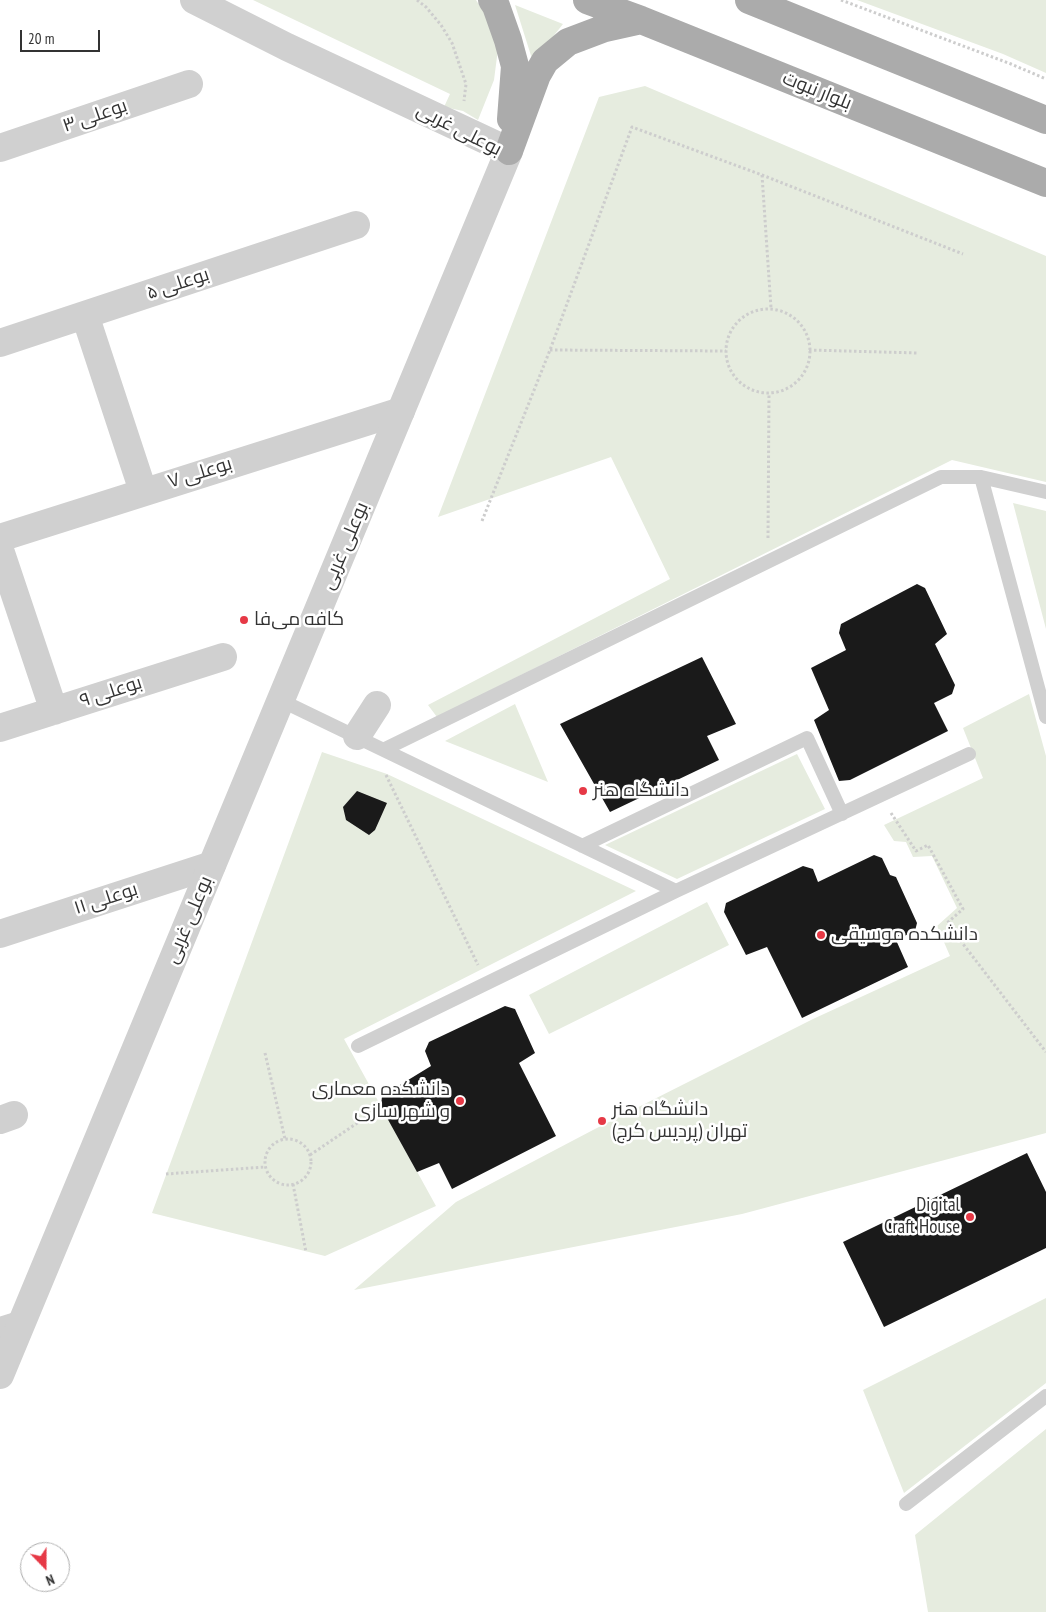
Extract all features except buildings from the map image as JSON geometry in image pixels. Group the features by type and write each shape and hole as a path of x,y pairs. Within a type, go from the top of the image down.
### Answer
{"main road":[{"path":"492,0 515,66 509,151"},
{"name":"بلوار نبوت","path":"587,0 1046,183"},
{"path":"749,0 1046,120"},
{"path":"509,151 537,75 546,61 568,42 605,28 641,20"}],"street":[{"name":"بوعلی غربی","path":"0,1375 10,1328 212,865 509,151 287,47 194,0"},
{"name":"بوعلی ۳","path":"0,148 190,84"},
{"name":"بوعلی ۵","path":"0,343 356,225"},
{"path":"85,315 142,491"},
{"name":"بوعلی ۷","path":"0,538 142,491 401,411"},
{"path":"0,550 54,711"},
{"name":"بوعلی ۹","path":"0,728 223,656"},
{"path":"364,739 377,705"},
{"name":"بوعلی ۱۱","path":"0,934 212,865"}],"lane":[{"path":"385,749 941,477 981,477 1046,492"},
{"path":"981,477 1046,717"},
{"path":"280,700 676,891"},
{"path":"582,846 807,738 842,814"},
{"path":"358,1046 676,891 969,754"},
{"path":"906,1504 1046,1396"}],"path":[{"path":"417,0 426,7 441,25 452,43 466,84 464,102"},
{"path":"841,0 1012,64 1046,79"},
{"path":"482,522 550,350 632,127 762,175 963,254"},
{"path":"762,175 771,308"},
{"path":"771,308 796,319 805,330 809,350 805,372 795,383 783,390 769,393 756,391 744,385 734,376 728,364 726,351 728,338 734,326 744,317 756,311 771,308"},
{"path":"550,350 726,351"},
{"path":"809,350 918,353"},
{"path":"768,561 769,393"},
{"path":"364,739 487,984"},
{"path":"879,796 916,851 928,845 963,909 947,922 1046,1052"},
{"path":"265,1053 285,1139"},
{"path":"310,1155 381,1106"},
{"path":"285,1139 293,1140 306,1148 311,1162 305,1176 293,1184 286,1185 272,1179 265,1167 267,1152 271,1146 285,1139"},
{"path":"166,1174 265,1167"},
{"path":"293,1184 306,1252"}],"shaded area":[{"path":"253,0 476,0 487,17 498,49 494,80 478,120 463,111 444,107 450,94"},
{"path":"857,0 1046,0 1046,73 1003,54"},
{"path":"515,5 563,24 533,62"},
{"path":"645,86 1046,256 1046,482 952,460 437,717 428,705 670,579 611,457 438,517 599,97"},
{"path":"1013,503 1046,511 1046,629"},
{"path":"1029,694 1046,756 1046,1133 742,1214 354,1290 456,1202 593,1130 813,1019 950,956 937,926 957,908 932,856 913,857 906,842 894,841 884,825 983,778 963,728"},
{"path":"515,704 548,782 445,741"},
{"path":"322,752 387,774 636,891 344,1039 436,1206 325,1256 152,1213"},
{"path":"797,754 825,809 677,879 605,845"},
{"path":"707,902 729,945 549,1034 529,995"},
{"path":"1046,1298 1046,1383 904,1493 863,1390"},
{"path":"1046,1429 1046,1612 928,1612 915,1535"}],"place":[{"name":"کافه می‌فا","path":"244,620"},
{"name":"دانشگاه هنر","path":"583,791"},
{"name":"دانشکده موسیقی","path":"821,935"},
{"name":"دانشکده معماری و شهر سازی","path":"460,1101"},
{"name":"دانشگاه هنر تهران (پردیس کرج)","path":"602,1121"},
{"name":"Digital Craft House","path":"970,1217"}]}
